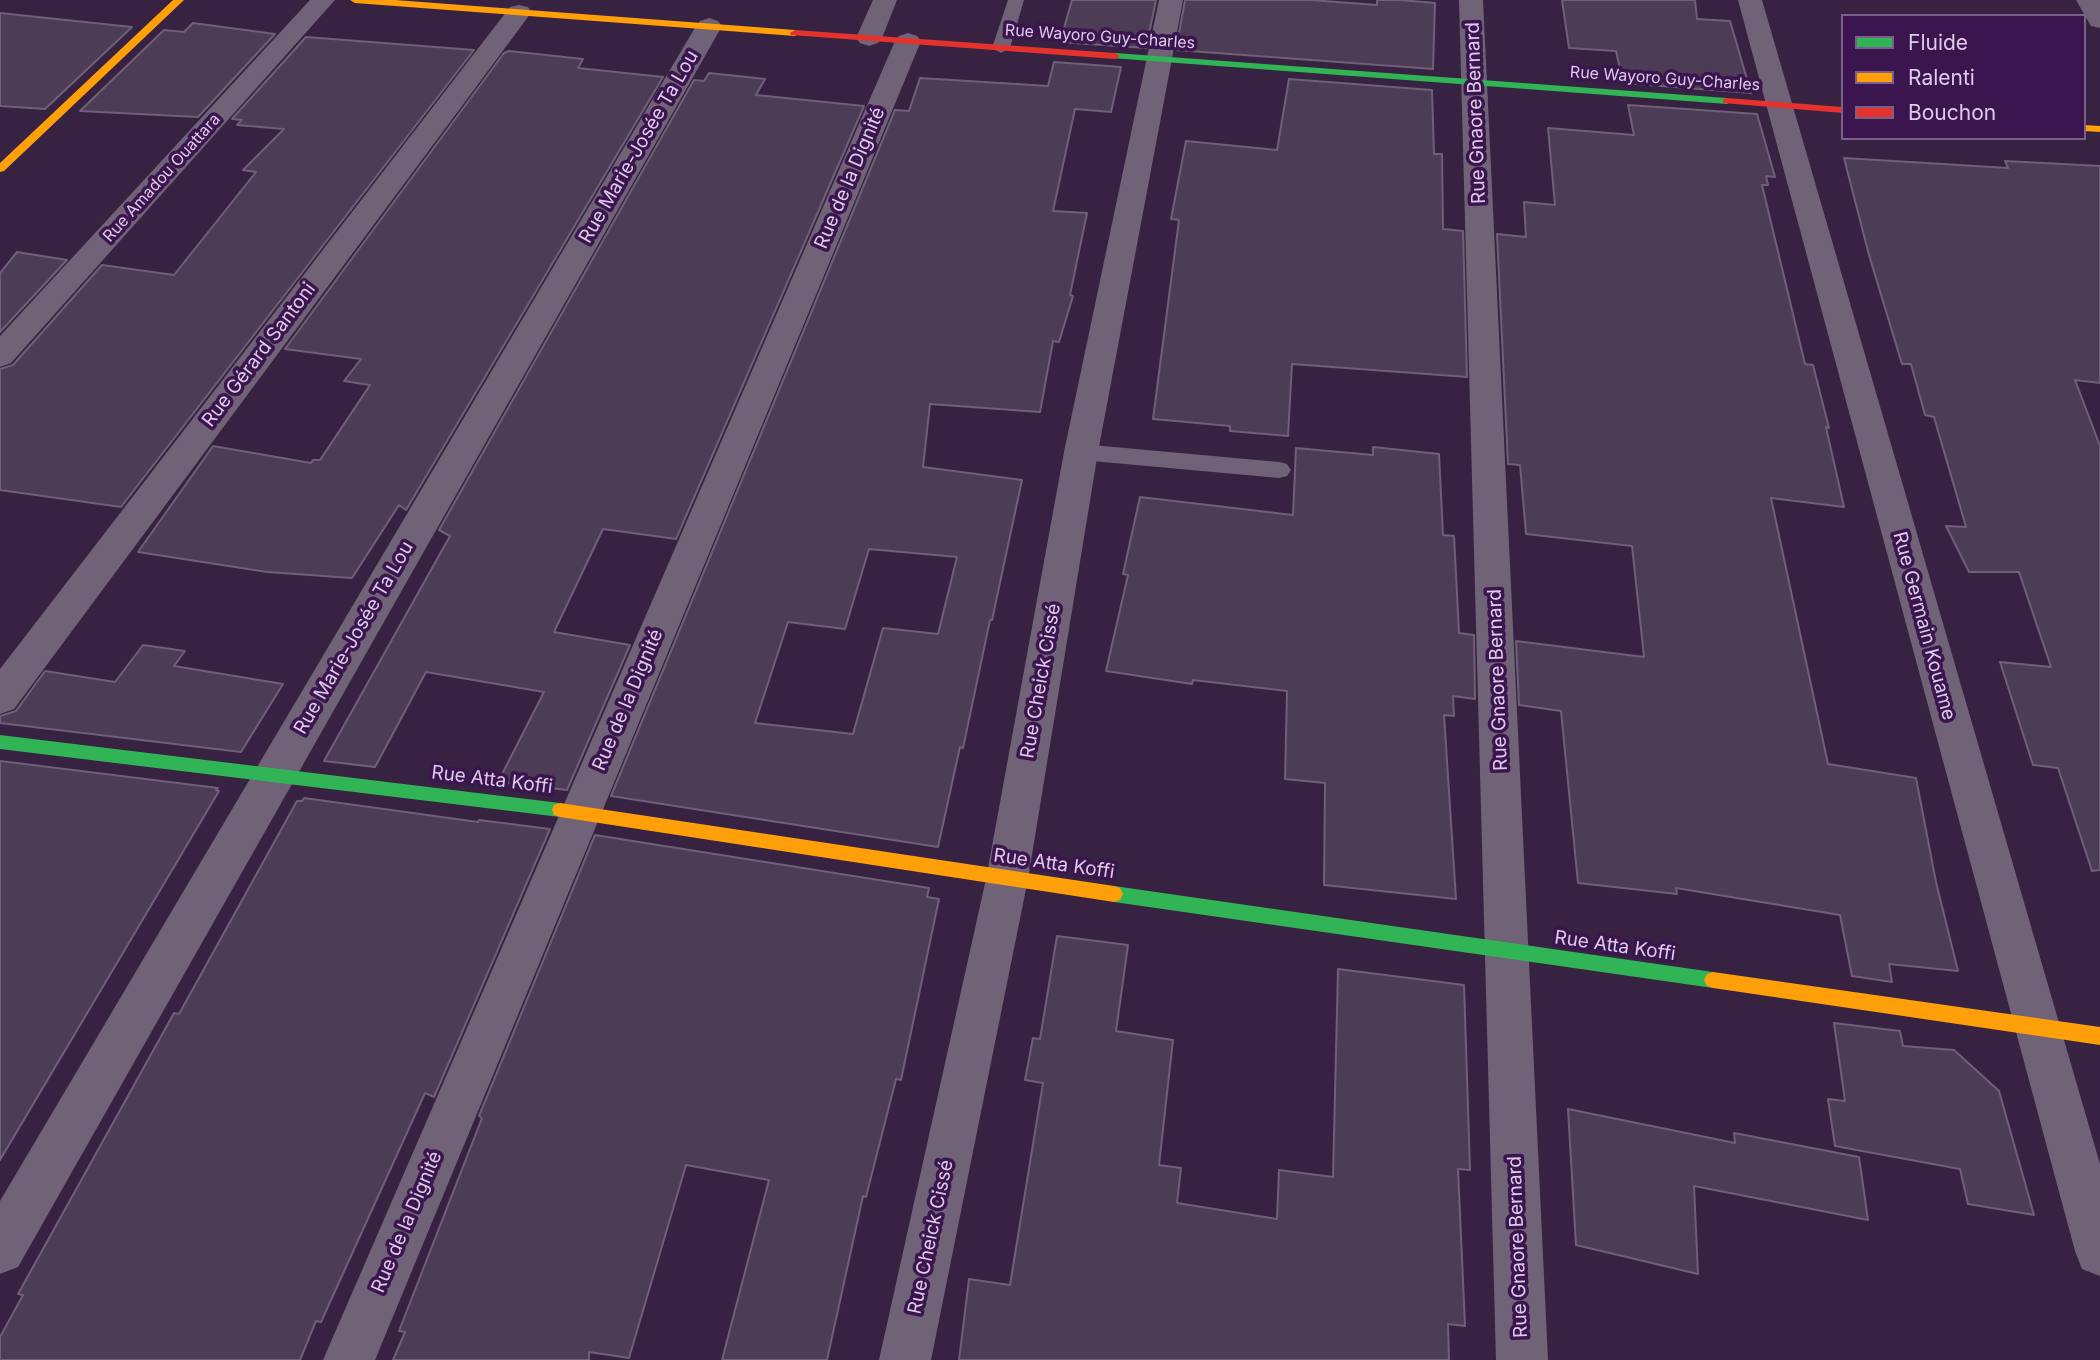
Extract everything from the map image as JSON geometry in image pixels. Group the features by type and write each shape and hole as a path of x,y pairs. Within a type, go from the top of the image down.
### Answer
{"street":[{"path":"0,169 179,0"},
{"name":"Rue Amadou Ouattara","path":"0,356 323,0"},
{"name":"Rue Wayoro Guy-Charles","path":"355,0 453,4 519,12 1841,110"},
{"path":"869,38 885,0"},
{"name":"Rue Cheick Cissé","path":"905,1360 1007,879 1081,452 1171,0"},
{"name":"Rue Gnaore Bernard","path":"1471,0 1522,1360"},
{"name":"Rue Germain Kouame","path":"1750,0 2100,1251"},
{"path":"2088,0 2100,21"},
{"name":"Rue Gérard Santoni","path":"0,698 519,12"},
{"name":"Rue Marie-Josée Ta Lou","path":"0,1250 709,26"},
{"name":"Rue de la Dignité","path":"349,1360 908,41"},
{"name":"Rue Atta Koffi","path":"0,742 581,812 1007,879 2100,1036"}],"lane":[{"path":"1001,48 1016,0"},
{"path":"1081,452 1279,470"}],"building":[{"path":"1072,0 1156,0 1146,48 1060,42"},
{"path":"1185,0 1311,0 1377,5 1377,0 1435,3 1433,69 1176,50"},
{"path":"1562,0 1695,0 1697,19 1730,21 1751,93 1623,83 1616,51 1569,48"},
{"path":"0,13 132,27 45,109 0,106"},
{"path":"193,23 275,34 198,117 80,111 164,30 184,32"},
{"path":"306,37 474,50 121,507 0,490 0,369 13,365 102,265 174,275 256,172 243,170 284,129 237,125 242,120 232,119"},
{"path":"509,51 583,59 578,68 663,77 406,510 399,505 352,578 267,572 138,552 213,446 311,463 313,460 320,460 370,385 344,381 361,359 285,349 504,53"},
{"path":"1054,62 1121,67 1111,112 1075,109 1053,211 1087,213 1070,295 1073,296 1059,342 1053,341 1040,412 930,404 923,467 1022,480 963,748 960,747 938,847 611,796 895,110 909,111 920,78 1048,86","holes":["869,549 957,557 938,634 883,628 853,734 755,723 788,622 845,629"]},
{"path":"709,73 765,79 756,95 864,106 676,539 603,529 554,632 630,645 567,790 498,782 544,692 426,672 375,767 324,761 450,536 439,530 694,80 704,81"},
{"path":"1289,79 1432,90 1434,154 1442,154 1443,229 1463,231 1467,377 1292,364 1288,436 1230,431 1230,426 1153,419 1179,220 1171,219 1186,141 1277,150"},
{"path":"1628,105 1757,114 1775,177 1766,176 1768,185 1762,185 1805,364 1813,365 1829,428 1826,427 1844,507 1771,498 1828,764 1916,778 1936,882 1958,971 1889,964 1892,982 1852,976 1840,915 1676,888 1677,894 1578,883 1561,711 1519,705 1516,641 1644,657 1632,546 1526,534 1520,465 1508,464 1497,234 1526,237 1524,202 1555,205 1548,128 1634,135"},
{"path":"1844,158 2008,168 2005,161 2100,166 2100,383 2075,380 2100,446 2100,870 2092,871 2058,768 2033,765 2000,662 2051,667 2019,572 1969,572 1946,526 1966,527 1934,417 1925,415 1911,364 1902,364 1869,255"},
{"path":"17,252 67,260 0,332 0,273"},
{"path":"1373,447 1439,454 1443,535 1454,536 1459,633 1474,635 1475,699 1453,696 1454,716 1444,715 1456,899 1324,885 1325,783 1285,779 1287,691 1193,680 1192,684 1106,671 1128,575 1123,574 1140,497 1293,515 1296,448 1373,455"},
{"path":"143,645 185,651 174,666 283,684 241,752 0,723 0,716 16,711 45,671 115,682"},
{"path":"0,761 218,788 216,790 219,791 0,1160"},
{"path":"304,798 550,829 434,1097 425,1093 321,1322 316,1321 300,1360 0,1360 0,1337 23,1295 18,1294 174,1013 179,1014 297,801"},
{"path":"595,835 929,888 927,897 939,899 901,1080 896,1079 866,1197 863,1196 827,1360 722,1360 769,1180 686,1165 629,1358 589,1352 589,1360 393,1360 405,1332 399,1331 482,1118 479,1116"},
{"path":"1057,936 1128,945 1116,1031 1173,1040 1159,1165 1181,1168 1177,1203 1277,1219 1279,1170 1333,1177 1338,969 1464,985 1470,1170 1458,1169 1465,1326 1448,1324 1449,1360 959,1360 969,1279 1010,1285 1043,1083 1025,1080 1033,1038 1040,1039"},
{"path":"1834,1023 1900,1031 1903,1046 1954,1050 1999,1091 2034,1215 1968,1204 1960,1169 1835,1146 1828,1099 1845,1101"},
{"path":"1568,1109 1735,1143 1734,1133 1859,1157 1868,1220 1694,1186 1698,1274 1576,1245"}],"traffic: fast":[{"path":"1115,56 1727,101"},
{"path":"0,742 560,810"},
{"path":"1114,894 1713,980"}],"traffic: slow":[{"path":"0,169 179,0"},
{"path":"355,0 795,33"},
{"path":"2086,128 2100,129"},
{"path":"560,810 1114,894"},
{"path":"1713,980 2100,1036"}],"traffic: jam":[{"path":"795,33 1115,56"},
{"path":"1727,101 1841,110"}]}
